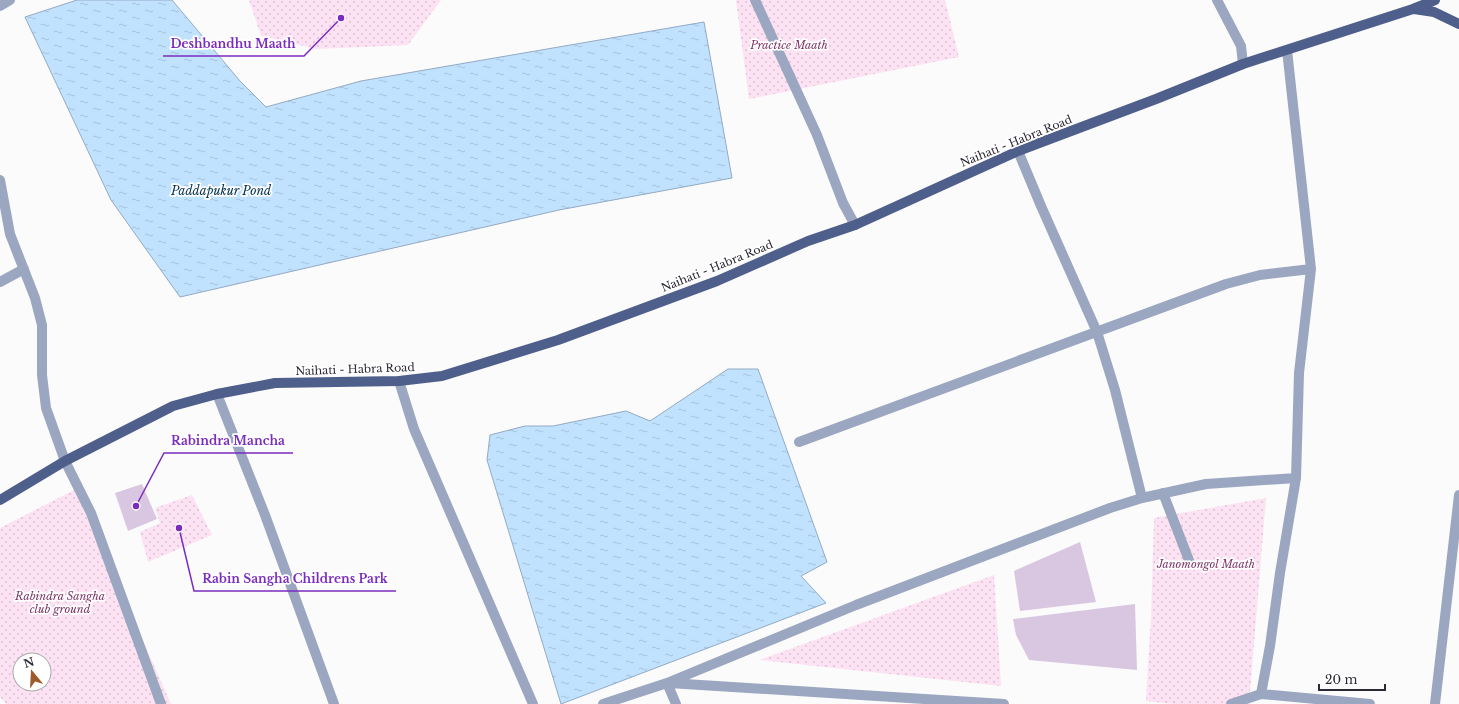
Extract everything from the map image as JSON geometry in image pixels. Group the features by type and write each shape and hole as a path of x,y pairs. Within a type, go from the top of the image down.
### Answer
{"main road":[{"name":"Naihati - Habra Road","path":"0,500 65,461 172,406 217,394 275,383 399,381 442,376 558,340 717,281 808,241 855,225 1018,150 1156,99 1244,64 1413,9 1434,0"},
{"path":"1413,9 1434,12 1459,24"}],"street":[{"path":"0,6 10,0"},
{"path":"755,0 817,135 843,203 855,225"},
{"path":"1217,0 1241,46 1244,64"},
{"path":"1261,694 1270,646 1280,573 1296,478 1299,373 1311,269 1287,50"},
{"path":"1018,150 1097,332 1115,390 1142,498"},
{"path":"0,180 10,234 35,298 42,325 42,375 46,408 65,461 92,513 161,704"},
{"path":"0,282 24,269"},
{"path":"799,442 1243,278 1311,269"},
{"path":"399,381 414,429 533,704"},
{"path":"217,394 265,515 334,704"},
{"path":"603,704 667,683 856,605 1110,508 1142,498 1206,484 1296,478"},
{"path":"1163,493 1190,563"},
{"path":"1435,704 1459,495"},
{"path":"667,683 676,704"},
{"path":"667,683 1004,704"},
{"path":"1231,704 1261,694 1370,704"}],"green space":[{"path":"249,0 441,0 408,45 316,49 261,36"},
{"name":"Practice Maath","path":"736,0 945,0 959,57 749,99"},
{"name":"Rabindra Sangha club ground","path":"76,489 171,704 6,704 0,697 0,528"},
{"path":"192,495 212,535 148,562 140,532 160,523 155,508"},
{"name":"Janomongol Maath","path":"1266,498 1249,704 1174,704 1146,701 1151,618 1154,518"},
{"path":"994,575 1001,686 759,660"}],"water":[{"name":"Paddapukur Pond","path":"77,0 172,0 240,81 266,107 361,81 704,22 732,178 559,210 180,297 111,200 25,17"},
{"path":"728,369 758,369 827,562 801,576 826,603 561,704 487,460 490,435 525,426 553,426 626,411 650,421"}],"building":[{"path":"142,484 157,519 128,531 115,493"},
{"path":"1080,542 1096,602 1020,611 1014,571"},
{"path":"1135,604 1137,670 1029,660 1016,635 1013,619"}],"place":[{"name":"Deshbandhu Maath","path":"341,18"},
{"name":"Rabindra Mancha","path":"136,506"},
{"name":"Rabin Sangha Childrens Park","path":"179,528"}]}
